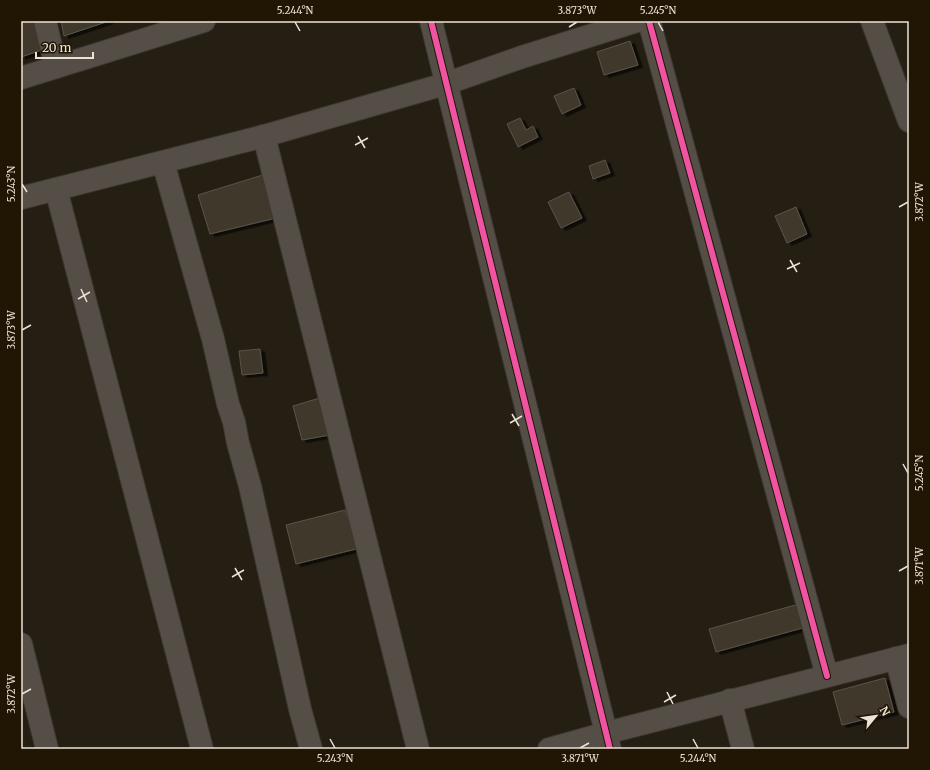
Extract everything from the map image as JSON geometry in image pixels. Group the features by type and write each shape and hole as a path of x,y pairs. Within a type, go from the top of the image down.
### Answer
{"street":[{"path":"45,21 56,67"},
{"path":"21,78 204,21"},
{"path":"431,21 445,84 608,741"},
{"path":"21,198 264,136 445,84 522,57 637,21"},
{"path":"649,21 827,676"},
{"path":"872,21 909,120"},
{"path":"264,136 418,749"},
{"path":"164,162 213,339 228,404 234,422 300,709 311,749"},
{"path":"56,190 202,749"},
{"path":"21,644 47,749"},
{"path":"549,749 608,741 730,700 902,656 909,707"},
{"path":"730,700 743,749"}],"building":[{"path":"21,21 41,21 48,48 21,57"},
{"path":"61,21 109,21 64,36"},
{"path":"630,41 638,65 604,75 597,52"},
{"path":"574,88 581,105 562,114 554,96"},
{"path":"520,118 526,130 533,126 538,137 518,147 507,124"},
{"path":"605,160 610,173 593,179 589,166"},
{"path":"266,174 276,218 210,234 198,195"},
{"path":"569,192 582,218 561,228 548,202"},
{"path":"796,207 807,234 787,243 775,216"},
{"path":"260,349 263,373 242,375 239,351"},
{"path":"323,397 330,435 302,440 293,406"},
{"path":"345,510 360,548 296,564 286,525"},
{"path":"799,604 806,627 716,652 709,629"},
{"path":"885,678 894,712 842,725 833,692"}],"cycle path":[{"path":"431,21 610,749"},
{"path":"649,21 827,676"}]}
